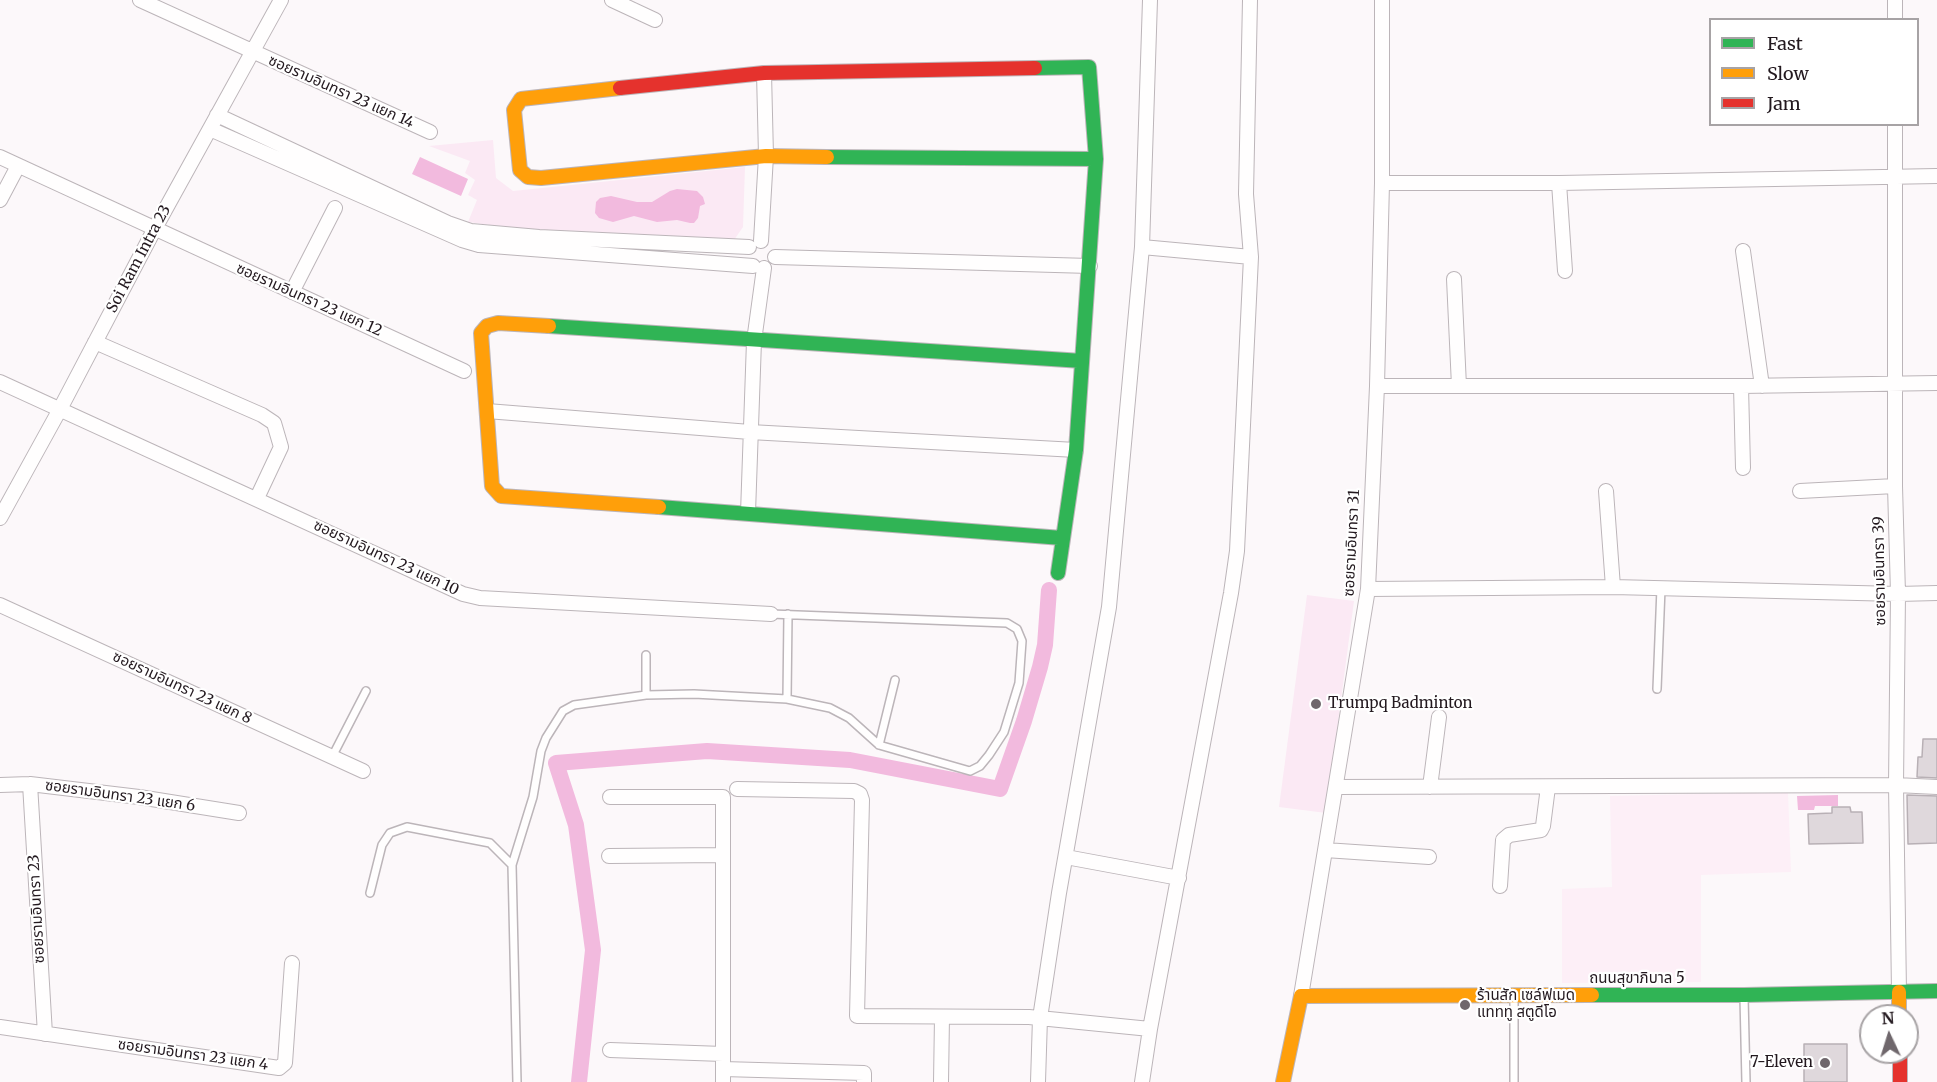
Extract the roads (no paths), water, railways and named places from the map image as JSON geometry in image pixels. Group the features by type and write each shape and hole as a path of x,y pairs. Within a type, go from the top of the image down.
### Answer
{"street":[{"name":"ซอยรามอินทรา 23 แยก 14","path":"140,0 430,132"},
{"name":"Soi Ram Intra 23","path":"0,518 154,230 281,0"},
{"path":"612,0 655,20"},
{"path":"1038,1082 1040,1018 1109,607 1142,247 1150,0"},
{"path":"1142,1082 1237,551 1251,257 1246,194 1250,0"},
{"name":"ซอยรามอินทรา 31","path":"1283,1082 1301,996 1368,589 1377,386 1382,183 1382,0"},
{"path":"1895,0 1895,18"},
{"path":"1058,573 1076,450 1090,266 1096,159 1089,67 764,73 521,99 514,110 520,170 528,177 541,178 766,156 1096,159"},
{"path":"758,267 749,259 755,244 766,156 764,73"},
{"path":"210,129 462,240 479,245 758,267 771,265 775,256 770,243 539,237 471,231 448,223 218,115"},
{"name":"ซอยรามอินทรา 39","path":"1895,126 1895,486 1898,594 1896,785 1899,1004"},
{"name":"ซอยรามอินทรา 23 แยก 12","path":"0,157 464,371"},
{"path":"0,200 18,166"},
{"path":"1382,183 1559,183 1937,176"},
{"path":"1559,183 1565,272"},
{"path":"292,292 335,208"},
{"path":"1142,247 1251,257"},
{"path":"1743,251 1762,386"},
{"path":"775,256 1090,266"},
{"path":"748,513 758,267"},
{"path":"1454,279 1459,386"},
{"path":"1062,538 501,496 492,486 481,333 487,326 498,323 1082,361"},
{"path":"95,342 262,415 274,423 282,447 257,498"},
{"name":"ซอยรามอินทรา 23 แยก 10","path":"0,382 59,411 257,498 464,594 480,598 771,614"},
{"path":"1377,386 1762,386 1937,383"},
{"path":"1741,386 1743,468"},
{"path":"487,411 750,432 1076,450"},
{"path":"1800,491 1895,486"},
{"path":"1606,491 1613,587"},
{"path":"1368,589 1613,587 1937,593"},
{"name":"ซอยรามอินทรา 23 แยก 8","path":"0,605 363,771"},
{"path":"1430,787 1439,717"},
{"name":"ซอยรามอินทรา 23 แยก 6","path":"0,785 30,784 139,797 239,813"},
{"name":"ซอยรามอินทรา 23","path":"30,784 45,1034"},
{"path":"1336,787 1896,785 1937,788"},
{"path":"1500,886 1503,840 1509,835 1541,830 1548,787"},
{"path":"737,789 854,791 860,794 862,800 857,1016 1040,1018 1150,1029"},
{"path":"610,797 723,797 723,1075 864,1073 864,1082"},
{"path":"1325,850 1429,857"},
{"path":"609,856 723,855"},
{"path":"1066,857 1179,878"},
{"name":"ซอยรามอินทรา 23 แยก 4","path":"0,1027 279,1068 285,1063 292,963"},
{"name":"ถนนสุขาภิบาล 5","path":"1301,996 1937,991"},
{"path":"941,1082 942,1017"},
{"path":"609,1050 723,1054"},
{"path":"1900,1064 1900,1082"}],"lane":[{"path":"1657,689 1661,588"},
{"path":"517,1082 512,865 533,797 541,751 546,738 563,711 574,705 646,695 694,694 787,699 830,708 849,718 879,745 970,771 980,766 1004,732 1019,683 1022,641 1017,629 1007,623 771,614"},
{"path":"787,699 788,614"},
{"path":"646,655 646,695"},
{"path":"879,745 895,680"},
{"path":"332,757 366,691"},
{"path":"370,893 382,845 390,833 407,827 490,843 512,865"},
{"path":"1744,994 1746,1082"},
{"path":"1514,996 1514,1082"}],"waterway":[{"path":"579,1082 593,950 576,825 556,763 707,751 850,760 1000,789 1040,667 1045,645 1049,590"}],"place":[{"name":"Trumpq Badminton","path":"1316,704"},
{"name":"ร้านสัก เซล์ฟเมด แทททู สตูดีโอ","path":"1465,1005"},
{"name":"7-Eleven","path":"1825,1063"}]}
